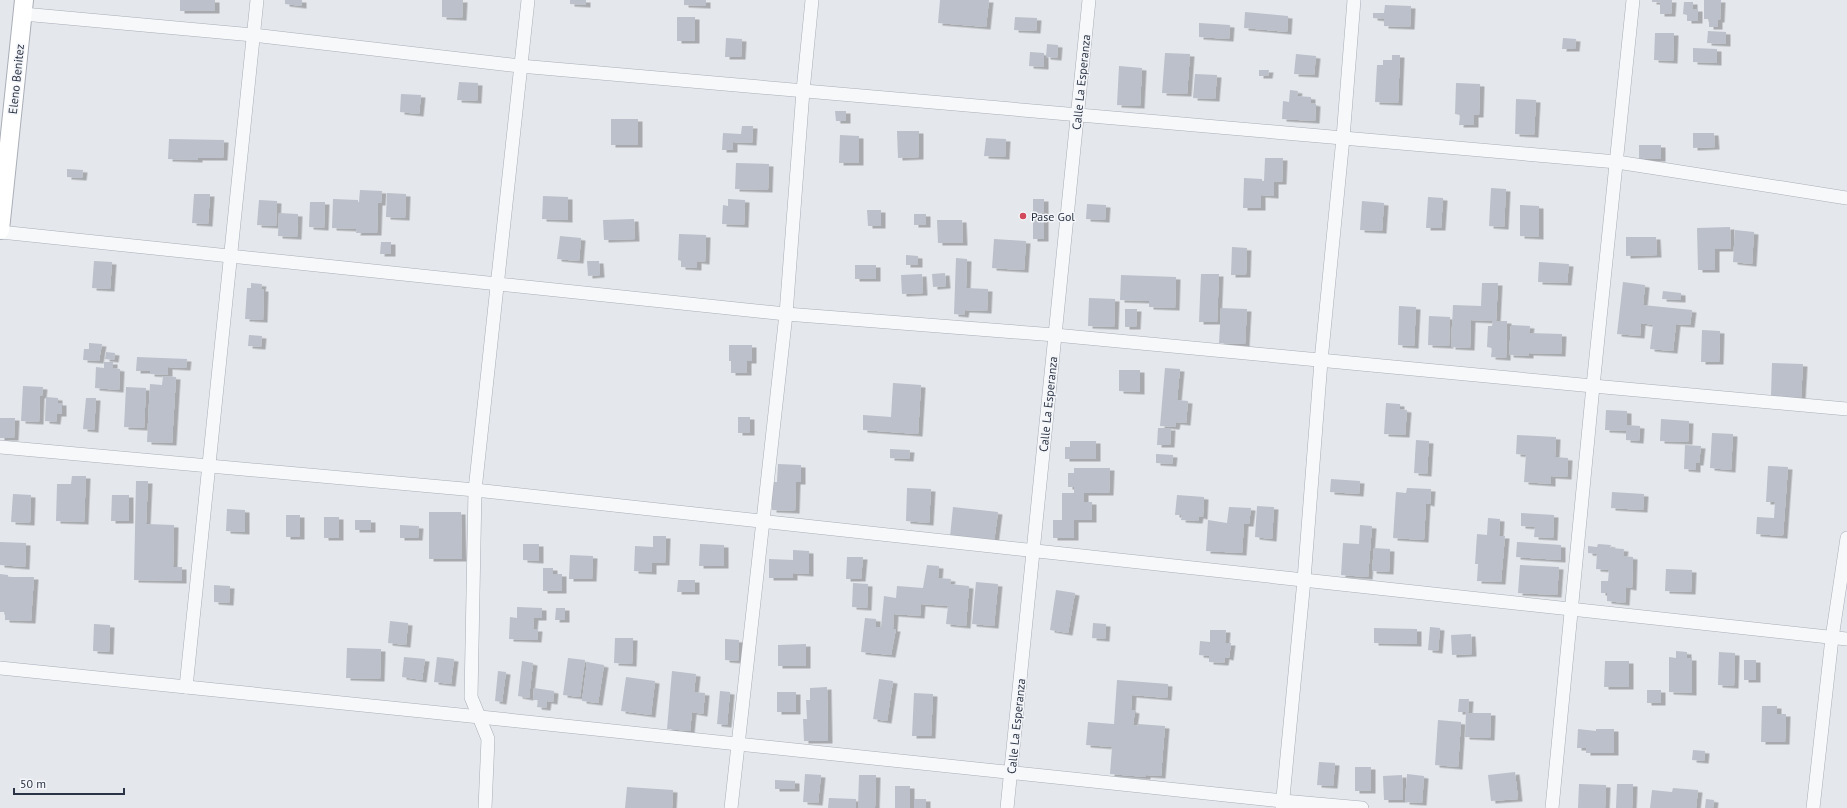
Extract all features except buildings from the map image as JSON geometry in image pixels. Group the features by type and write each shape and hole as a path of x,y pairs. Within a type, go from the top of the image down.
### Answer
{"street":[{"path":"186,687 258,0"},
{"path":"485,808 488,739 471,697 475,490 528,0"},
{"path":"730,808 786,314 802,91 812,0"},
{"name":"Calle La Esperanza","path":"1007,808 1090,0"},
{"path":"1283,805 1354,0"},
{"path":"1552,808 1593,386 1633,0"},
{"path":"23,7 520,66 1617,162 1847,198"},
{"name":"Eleno Benitez","path":"0,231 23,7"},
{"path":"0,231 786,314 1055,335 1847,409"},
{"path":"0,447 475,490 1847,639"},
{"path":"1813,808 1832,638 1847,538"},
{"path":"0,668 1011,772 1283,805 1362,808"}],"place":[{"name":"Pase Gol","path":"1023,216"}]}
